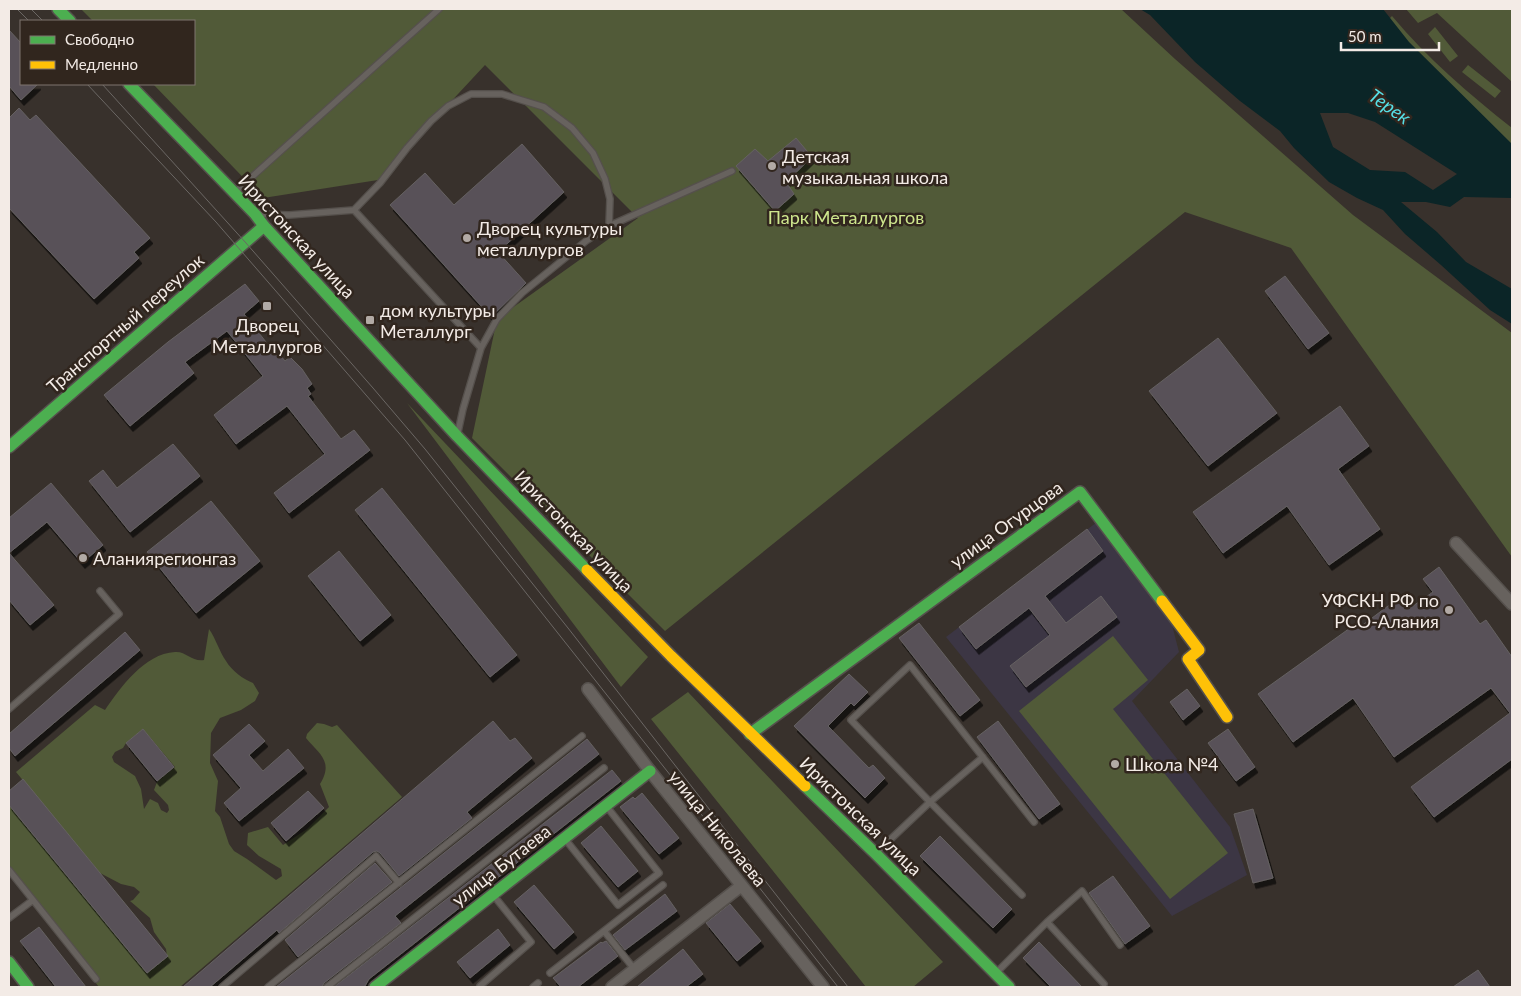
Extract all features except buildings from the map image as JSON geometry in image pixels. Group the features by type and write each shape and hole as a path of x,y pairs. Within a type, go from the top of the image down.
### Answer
{"street":[{"path":"58,9 69,20"},
{"name":"Иристонская улица","path":"130,85 255,214 458,436 671,656 876,854 1009,987"},
{"name":"Транспортный переулок","path":"9,447 264,226"},
{"name":"улица Огурцова","path":"750,734 1080,492 1199,650 1188,660 1228,717"},
{"path":"1456,543 1512,604"},
{"name":"улица Николаева","path":"588,689 650,771 823,987"},
{"name":"улица Бутаева","path":"375,987 650,771"},
{"path":"612,987 741,886"},
{"path":"9,962 28,987"}],"lane":[{"path":"233,193 439,9"},
{"path":"255,214 289,215 354,210 380,183 431,121 448,106 471,94 502,94 544,107 572,128 593,153 606,179 610,199 609,226"},
{"path":"458,436 463,409 481,348 497,319 522,293 580,246 609,226 732,171"},
{"path":"354,210 481,348"},
{"path":"9,709 118,614 100,591"},
{"path":"1022,894 851,720 910,665 1034,822"},
{"path":"268,987 582,736"},
{"path":"876,854 930,802 983,757"},
{"path":"327,987 604,768"},
{"path":"564,838 618,905 659,873 606,805"},
{"path":"222,987 376,856 399,883"},
{"path":"9,870 96,979"},
{"path":"550,973 663,885"},
{"path":"996,974 1047,922 1082,891 1120,945"},
{"path":"480,986 531,942 492,895"},
{"path":"9,918 33,900"},
{"path":"1047,922 1104,984"},
{"path":"604,931 635,970"},
{"path":"533,987 538,983"}],"shaded area":[{"name":"Школа №4","path":"1097,522 1172,625 1179,652 1132,701 1230,827 1247,875 1172,916 946,637"}],"green space":[{"name":"Парк Металлургов","path":"81,9 1121,9 1175,59 1353,215 1512,333 1512,557 1291,248 1185,212 665,631 472,438 497,319 638,218 485,65 378,180 263,198 154,85 195,85 195,20 92,20"},
{"path":"1406,9 1512,9 1512,82 1437,13 1418,23"},
{"path":"1392,16 1449,75 1512,128 1512,149 1381,27"},
{"path":"1435,27 1458,56 1450,62 1428,34"},
{"path":"1468,65 1501,91 1495,98 1462,72"},
{"path":"407,403 648,657 621,687"},
{"path":"209,629 228,665 253,683 259,693 255,701 241,710 220,718 211,733 210,763 218,781 215,811 220,817 229,844 234,851 276,880 282,876 281,869 259,856 247,845 248,833 268,827 283,845 307,829 329,807 320,784 326,769 323,758 306,738 307,734 317,723 332,727 337,725 402,797 180,987 99,987 9,875 9,805 147,972 167,956 166,949 154,932 150,918 130,901 140,892 134,887 121,884 100,873 16,772 95,705 105,710 134,673 153,659 164,654 179,652 204,660","holes":["143,729 175,767 157,782 154,790 168,805 169,810 167,813 161,810 158,803 150,799 144,809 141,789 135,776 114,762 112,757 115,752 123,748 126,743"]},
{"path":"1113,636 1148,680 1113,709 1228,853 1170,899 1019,711"},
{"path":"688,692 943,962 913,987 866,987 651,719"}],"water":[{"name":"Терек","path":"1140,9 1383,9 1409,42 1512,144 1512,198 1464,197 1450,207 1426,202 1401,202 1437,232 1466,262 1512,289 1512,324 1490,310 1405,234 1383,210 1329,182 1294,148 1280,131 1240,101 1195,62 1150,15","holes":["1320,113 1348,113 1375,122 1457,174 1433,190 1405,172 1370,170 1333,147"]}],"tram line":[{"path":"17,9 28,20"},
{"path":"31,9 42,20"},
{"path":"88,85 216,222 405,440 838,987"},
{"path":"103,85 246,243 425,449 568,628 848,987"}],"traffic: fast":[{"path":"58,9 69,20"},
{"path":"130,85 255,214 457,436 587,570"},
{"path":"9,447 264,226"},
{"path":"750,734 1080,492 1162,601"},
{"path":"375,987 650,771"},
{"path":"805,786 1009,987"},
{"path":"9,962 28,987"}],"traffic: slow":[{"path":"587,570 671,656 805,786"},
{"path":"1162,601 1199,650 1188,659 1227,717"}],"place":[{"name":"Детская музыкальная школа","path":"772,166"},
{"name":"Дворец культуры металлургов","path":"467,238"},
{"name":"Дворец Металлургов","path":"267,306"},
{"name":"дом культуры Металлург","path":"370,320"},
{"name":"Аланиярегионгаз","path":"83,558"},
{"name":"УФСКН РФ по РСО-Алания","path":"1449,610"},
{"name":"Школа №4","path":"1115,764"}]}
